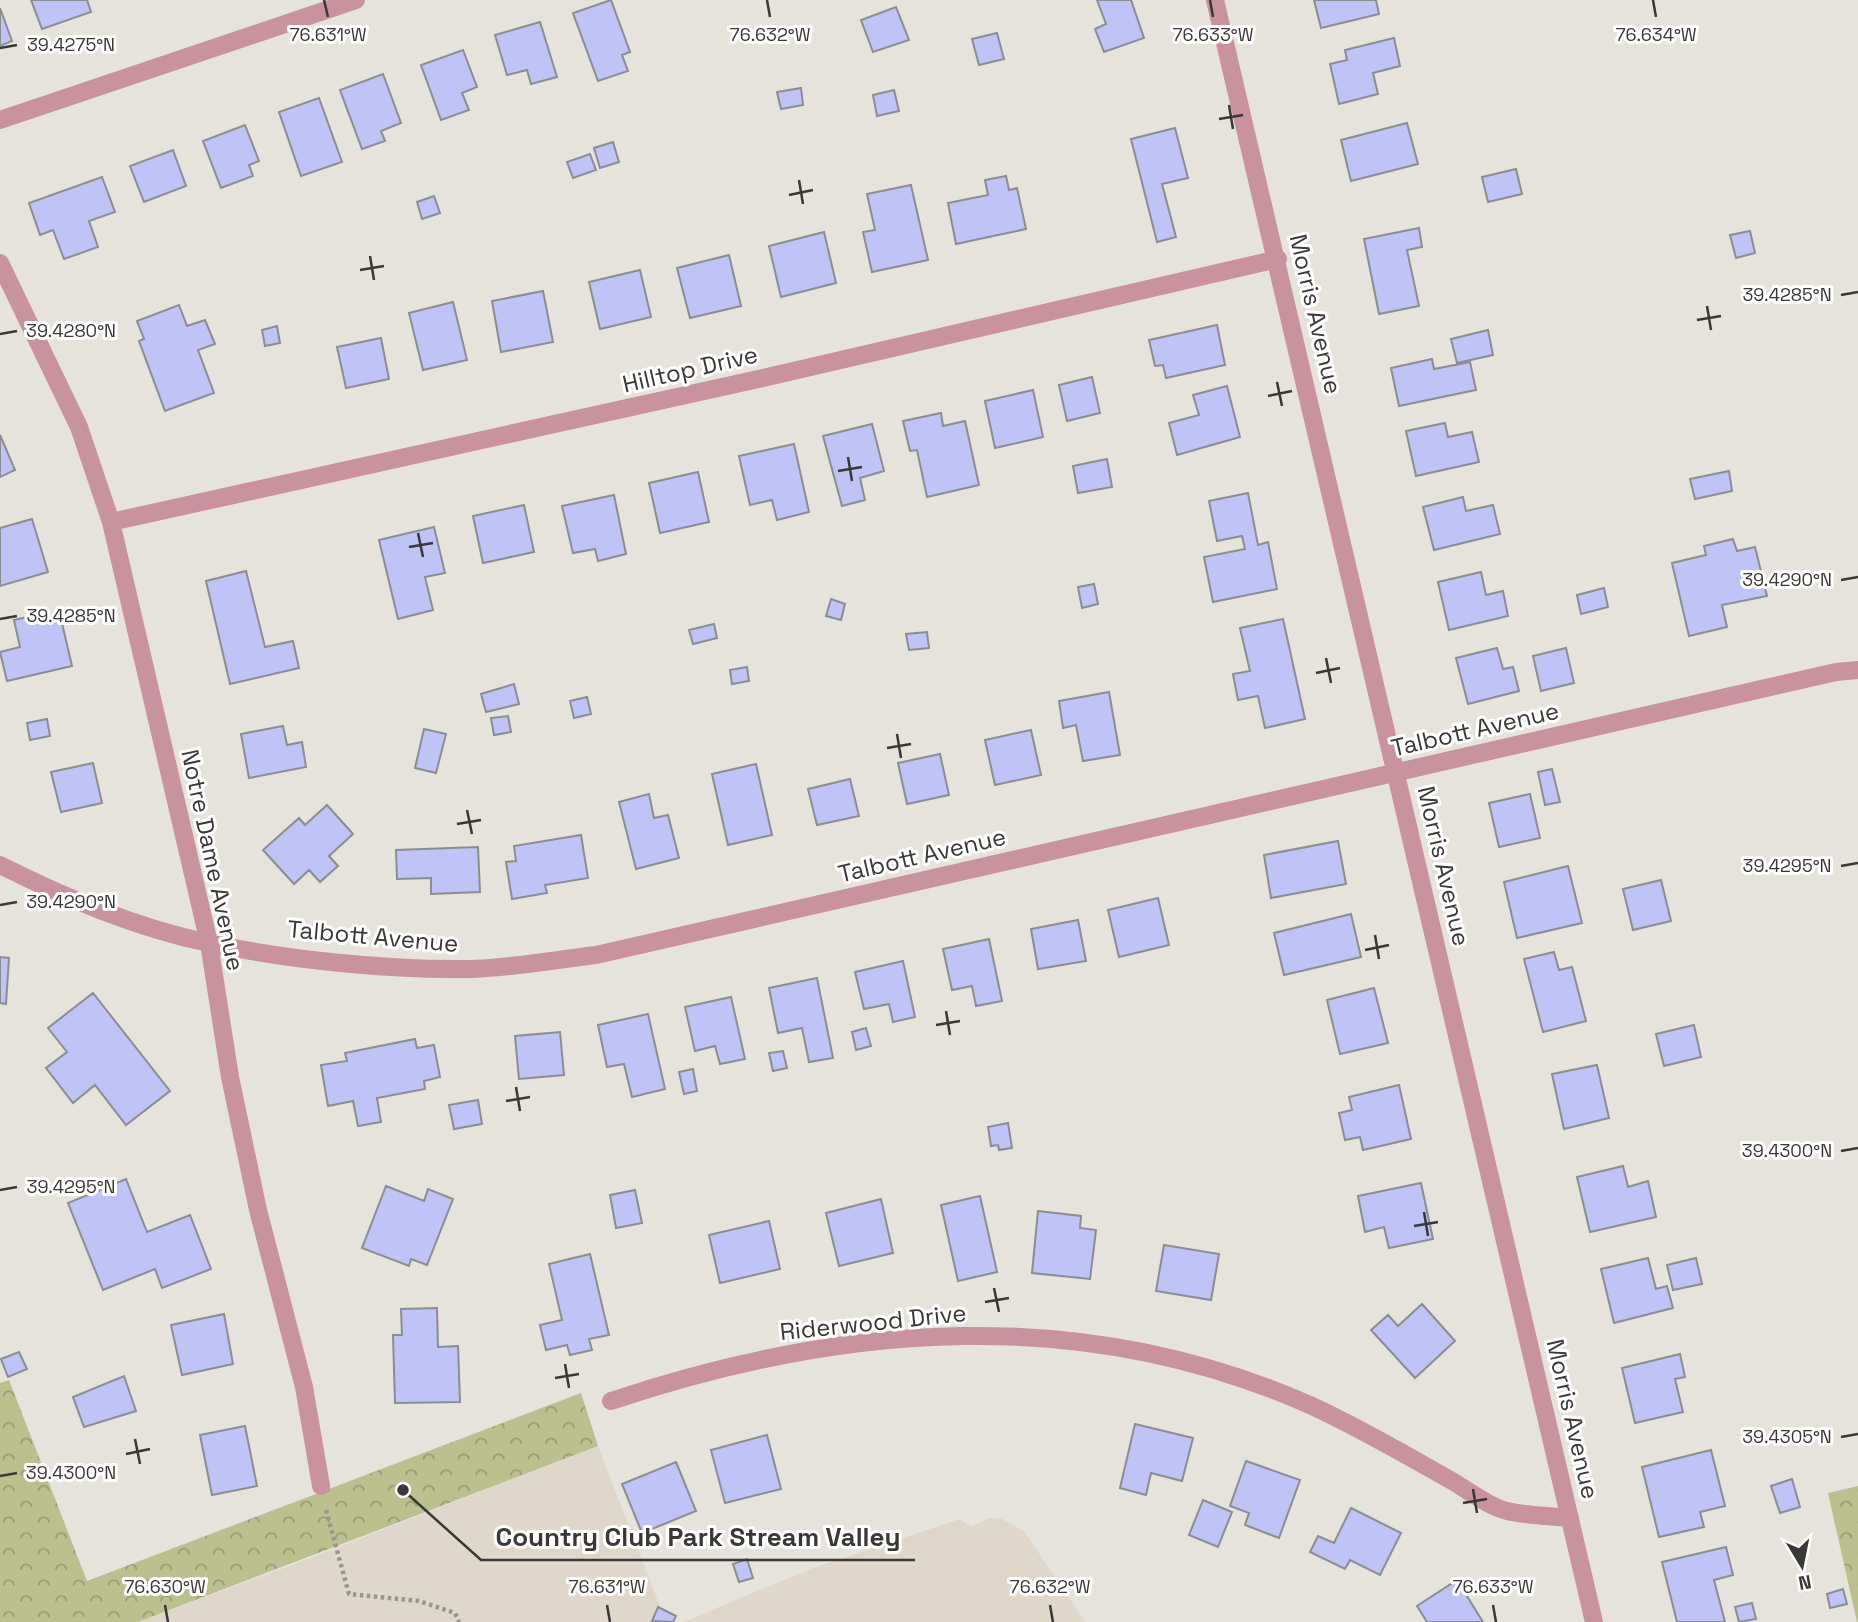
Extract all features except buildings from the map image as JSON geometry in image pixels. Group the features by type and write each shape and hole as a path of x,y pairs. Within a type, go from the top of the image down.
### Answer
{"street":[{"path":"0,120 356,0"},
{"name":"Morris Avenue","path":"1215,0 1278,258 1594,1622"},
{"name":"Hilltop Drive","path":"111,523 763,379 1278,258"},
{"name":"Notre Dame Avenue","path":"0,263 79,427 111,523 209,943 230,1077 258,1210 304,1387 321,1486"},
{"name":"Talbott Avenue","path":"0,865 45,888 123,918 209,943 338,962 469,969 596,954 1708,701 1858,670"},
{"name":"Riderwood Drive","path":"611,1401 683,1377 746,1362 877,1342 1030,1335 1102,1343 1242,1378 1350,1425 1505,1511 1570,1518"}],"path":[{"path":"321,1486 349,1594 419,1601 455,1613 459,1622"}],"shaded area":[{"path":"598,1446 666,1622 138,1622 300,1562"},
{"path":"989,1518 1002,1519 1024,1531 1085,1622 683,1622 813,1568 960,1519 971,1527"}],"green space":[{"path":"9,1380 87,1581 581,1393 598,1446 138,1622 0,1622 0,1383"},
{"path":"1858,1486 1858,1622 1857,1622 1828,1493"}],"place":[{"name":"Country Club Park Stream Valley","path":"403,1490"}]}
